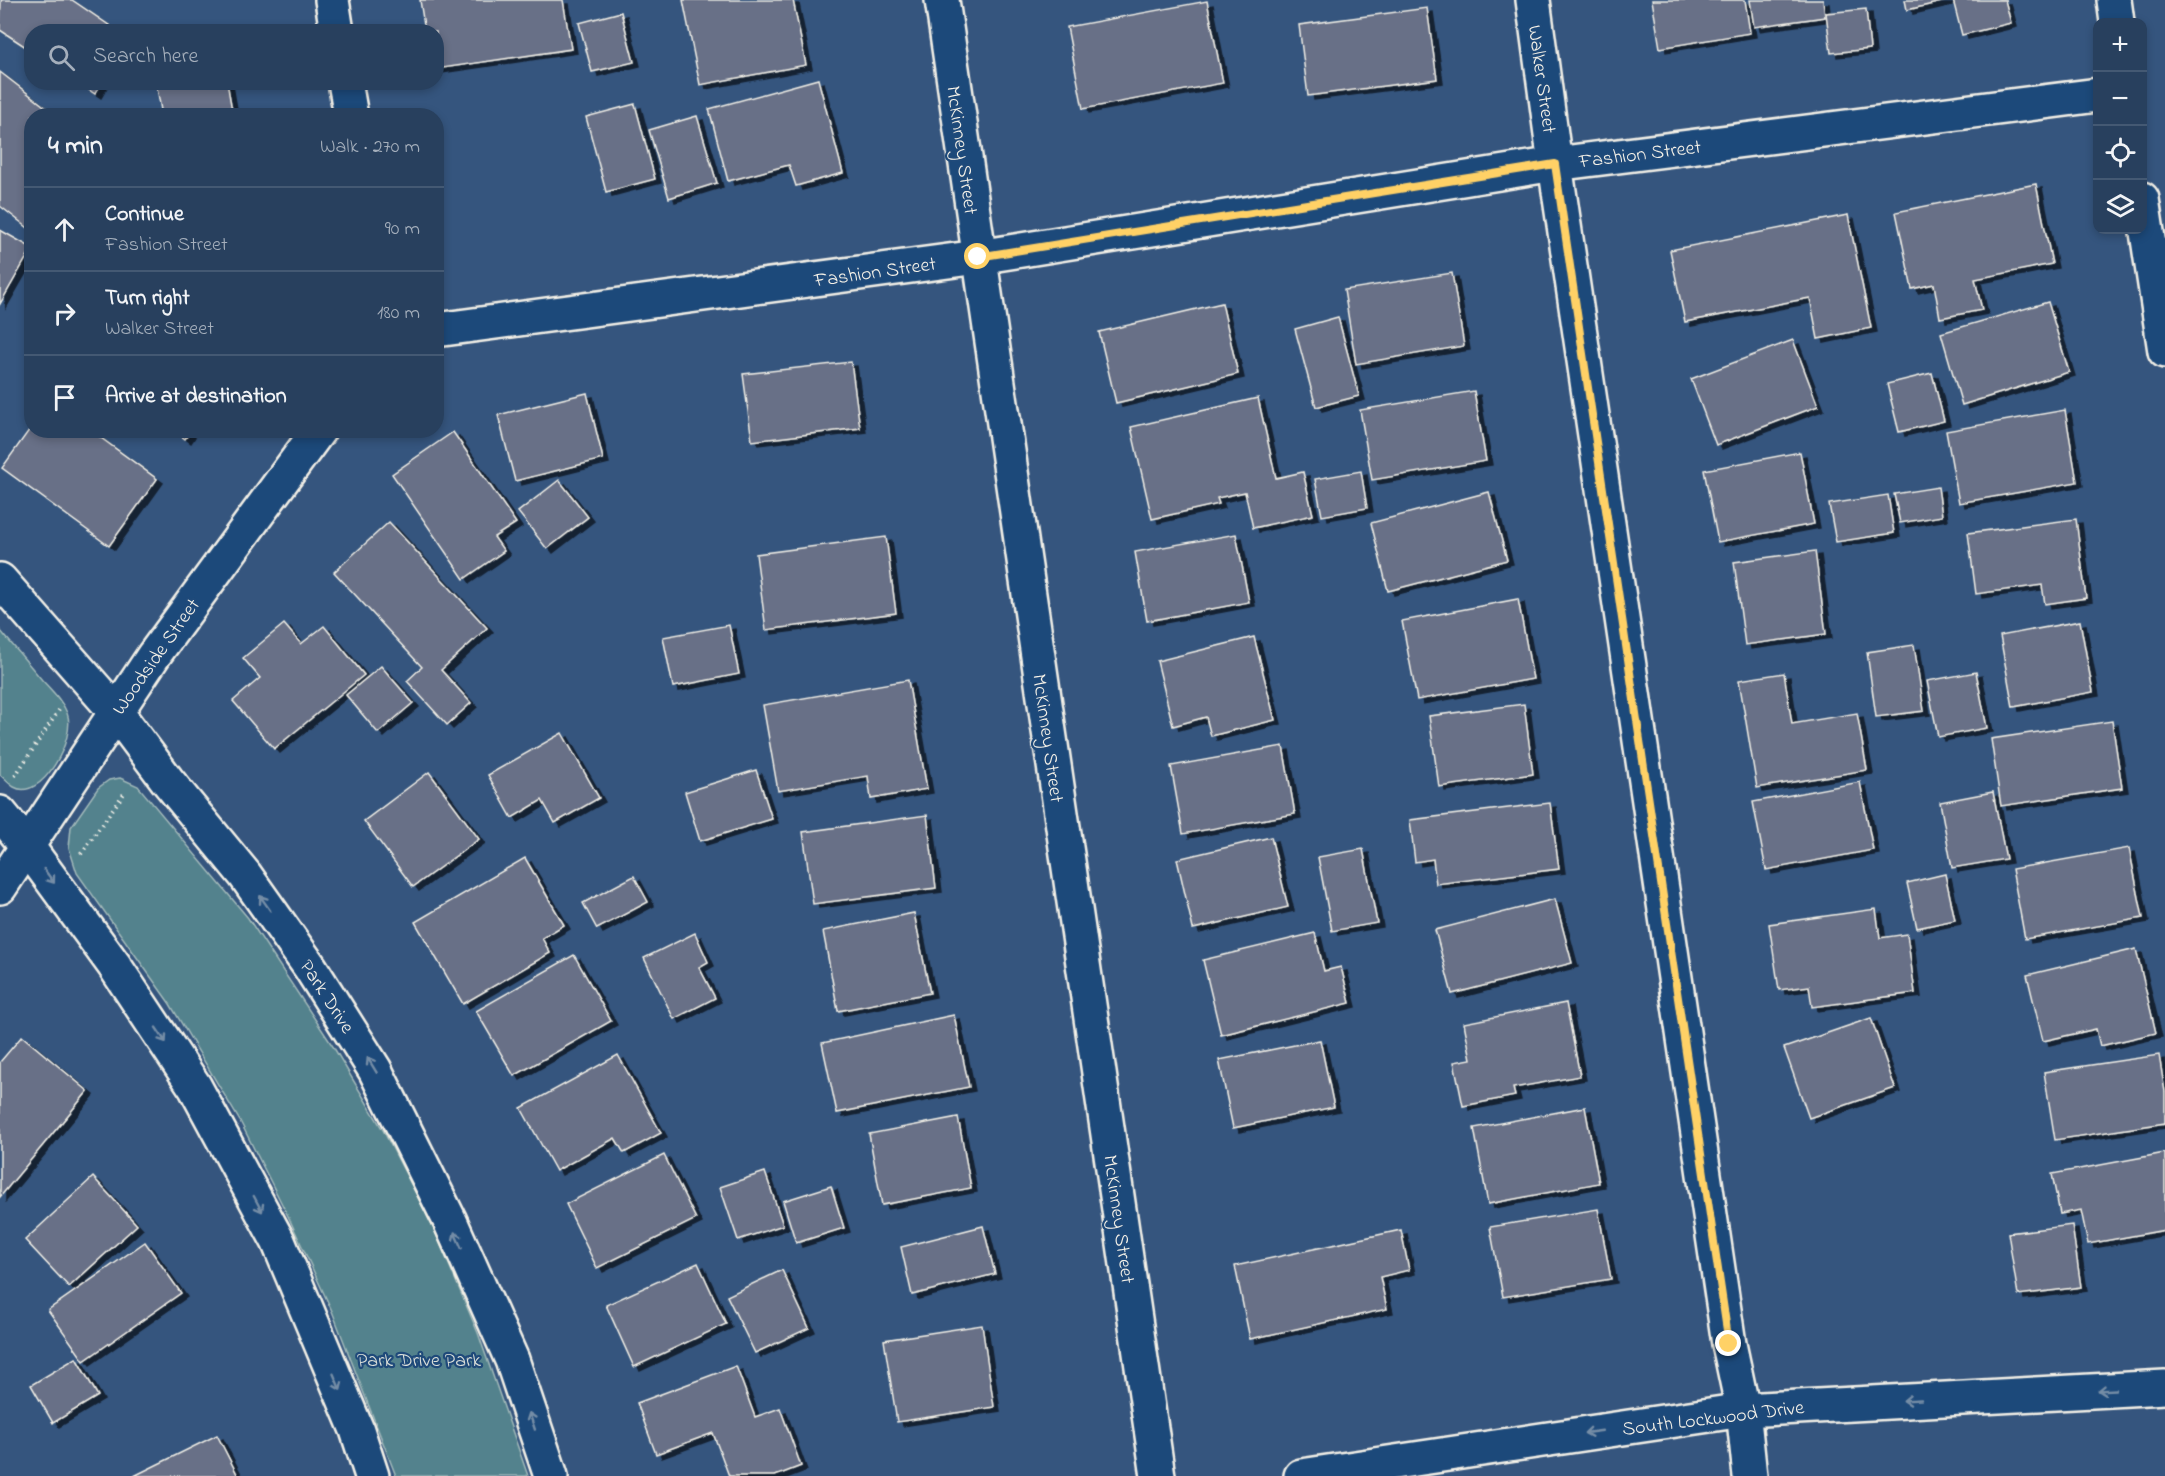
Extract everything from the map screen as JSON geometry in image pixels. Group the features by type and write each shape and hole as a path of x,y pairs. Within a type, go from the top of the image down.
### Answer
{"street":[{"path":"332,0 336,24"},
{"name":"McKinney Street","path":"942,0 1158,1476"},
{"name":"Walker Street","path":"1533,0 1555,164 1726,1321 1743,1410 1750,1476"},
{"path":"2114,0 2116,18"},
{"path":"346,90 350,108"},
{"name":"Fashion Street","path":"444,329 978,257 1555,164 2093,96"},
{"path":"2147,232 2165,351"},
{"name":"Woodside Street","path":"0,887 160,645 313,438"},
{"name":"Park Drive","path":"0,580 116,712 167,780 245,875 310,967 375,1070 450,1221 512,1360 551,1476"},
{"path":"5,798 27,846 114,965 195,1088 278,1241 357,1430 372,1476"},
{"name":"South Lockwood Drive","path":"1300,1476 1743,1410 2165,1387"}],"path":[{"path":"5,798 63,704"},
{"path":"75,862 130,784"}],"green space":[{"path":"0,630 59,699 67,713 69,724 62,752 54,765 35,786 24,789 14,787 0,775"},
{"name":"Park Drive Park","path":"120,778 138,786 248,918 334,1048 383,1130 433,1227 478,1333 528,1476 396,1476 332,1311 288,1216 240,1121 170,1004 77,873 69,848 71,827 98,788 109,780"}],"building":[{"path":"1,0 72,0 107,24 24,24 24,46 0,30"},
{"path":"420,0 563,0 571,49 444,68 444,24 424,24"},
{"path":"683,0 793,0 806,65 700,85"},
{"path":"1652,0 1745,0 1750,33 1660,48"},
{"path":"1750,0 1823,0 1825,17 1754,27"},
{"path":"1905,0 1950,0 1907,10"},
{"path":"1953,0 2005,0 2011,23 1962,35"},
{"path":"1207,1 1223,83 1083,109 1067,27"},
{"path":"1427,8 1437,79 1308,96 1299,25"},
{"path":"1866,9 1870,49 1831,53 1826,13"},
{"path":"621,12 634,62 592,72 579,23"},
{"path":"0,72 47,108 24,108 24,225 0,206"},
{"path":"818,79 843,173 796,186 789,165 728,181 709,109"},
{"path":"157,90 228,90 232,108 161,108"},
{"path":"635,104 655,179 606,192 586,117"},
{"path":"697,116 717,183 669,198 649,130"},
{"path":"2036,184 2052,264 1975,279 1982,310 1940,318 1934,284 1912,289 1896,212"},
{"path":"1848,215 1871,328 1818,339 1810,298 1685,322 1670,250"},
{"path":"0,230 24,244 24,262 0,304"},
{"path":"1452,273 1464,346 1356,364 1344,290"},
{"path":"2048,302 2069,372 1962,405 1941,333"},
{"path":"1222,303 1238,374 1116,403 1099,332"},
{"path":"1338,317 1359,396 1316,407 1295,329"},
{"path":"1793,340 1818,406 1716,445 1691,379"},
{"path":"851,362 860,428 752,441 743,374"},
{"path":"1932,373 1944,421 1899,432 1887,384"},
{"path":"1474,391 1486,461 1372,480 1360,410"},
{"path":"587,393 603,459 515,481 498,415"},
{"path":"1258,398 1276,478 1303,472 1313,515 1253,528 1245,492 1217,498 1219,504 1152,519 1131,427"},
{"path":"2065,410 2077,482 1959,503 1946,431"},
{"path":"453,432 516,523 494,537 504,551 464,579 392,474"},
{"path":"24,437 101,438 157,479 109,546 2,468"},
{"path":"1800,452 1814,524 1718,542 1704,470"},
{"path":"1361,471 1367,508 1322,516 1315,479"},
{"path":"559,480 588,517 547,549 518,512"},
{"path":"1938,487 1942,516 1900,523 1894,494"},
{"path":"1489,492 1507,560 1388,591 1371,523"},
{"path":"1888,495 1894,533 1836,542 1829,504"},
{"path":"2076,519 2086,598 2045,604 2042,585 1976,594 1968,533"},
{"path":"389,522 487,628 441,670 471,703 447,725 407,681 422,667 334,572"},
{"path":"1236,534 1249,602 1147,621 1135,552"},
{"path":"886,537 896,613 766,630 756,554"},
{"path":"1815,551 1826,634 1745,645 1734,562"},
{"path":"1518,599 1533,679 1417,700 1402,621"},
{"path":"2080,621 2093,692 2013,707 2000,636"},
{"path":"284,624 301,644 324,626 364,675 274,749 233,701 260,678 243,658"},
{"path":"729,625 739,674 673,687 663,637"},
{"path":"1254,637 1275,720 1211,736 1206,717 1173,726 1157,661"},
{"path":"1914,645 1924,711 1876,717 1867,652"},
{"path":"381,666 413,703 378,733 346,695"},
{"path":"1976,672 1987,728 1938,737 1927,681"},
{"path":"1784,673 1792,724 1857,713 1867,770 1757,788 1739,680"},
{"path":"908,680 927,789 871,799 868,776 778,791 763,705"},
{"path":"1524,704 1533,774 1439,787 1429,716"},
{"path":"2112,721 2122,788 2001,806 1991,739"},
{"path":"562,733 599,798 555,823 542,800 512,818 488,775"},
{"path":"1283,746 1295,814 1183,834 1171,766"},
{"path":"756,770 772,819 700,841 685,792"},
{"path":"429,772 479,839 413,887 364,821"},
{"path":"1860,782 1873,850 1766,870 1753,802"},
{"path":"1993,792 2006,859 1952,868 1940,802"},
{"path":"1550,803 1559,869 1436,884 1433,859 1415,862 1410,820"},
{"path":"927,815 936,888 813,904 803,832"},
{"path":"1271,837 1288,907 1193,929 1177,859"},
{"path":"2129,848 2143,918 2025,939 2012,869"},
{"path":"1363,849 1377,923 1332,931 1318,857"},
{"path":"525,858 564,925 542,938 550,953 463,1004 415,922"},
{"path":"1945,874 1955,920 1917,928 1907,883"},
{"path":"634,876 648,902 597,929 583,903"},
{"path":"1555,899 1572,963 1452,994 1435,930"},
{"path":"1876,909 1880,938 1907,934 1915,993 1812,1007 1809,986 1779,990 1769,924"},
{"path":"914,913 930,993 838,1011 823,931"},
{"path":"695,933 708,962 699,967 715,998 674,1019 644,958"},
{"path":"1315,933 1324,971 1341,967 1350,1003 1221,1035 1203,960"},
{"path":"2136,949 2156,1033 2100,1046 2096,1029 2043,1041 2027,975"},
{"path":"574,955 611,1021 514,1076 476,1011"},
{"path":"1566,1003 1580,1076 1513,1088 1515,1096 1463,1106 1454,1062 1471,1059 1464,1023"},
{"path":"954,1015 969,1087 837,1113 822,1043"},
{"path":"1871,1018 1895,1088 1809,1118 1784,1048"},
{"path":"22,1036 88,1091 0,1197 0,1062"},
{"path":"1320,1040 1334,1107 1233,1128 1219,1060"},
{"path":"618,1055 661,1133 624,1153 615,1138 556,1171 521,1108"},
{"path":"2159,1055 2165,1092 2165,1123 2055,1140 2044,1072"},
{"path":"1585,1107 1599,1183 1488,1204 1474,1128"},
{"path":"958,1117 971,1188 882,1205 869,1134"},
{"path":"2165,1153 2165,1230 2088,1244 2081,1210 2060,1214 2052,1174"},
{"path":"664,1155 696,1219 597,1268 566,1204"},
{"path":"765,1172 783,1225 738,1240 720,1187"},
{"path":"93,1177 137,1225 69,1287 25,1240"},
{"path":"831,1186 844,1228 796,1243 783,1201"},
{"path":"1598,1209 1611,1279 1503,1297 1490,1227"},
{"path":"2072,1225 2081,1287 2018,1295 2008,1233"},
{"path":"983,1226 995,1274 912,1295 901,1247"},
{"path":"1401,1230 1409,1270 1380,1277 1387,1309 1250,1339 1235,1266"},
{"path":"145,1242 181,1293 84,1361 48,1310"},
{"path":"698,1263 726,1324 634,1367 606,1305"},
{"path":"782,1270 809,1328 755,1353 727,1296"},
{"path":"982,1325 994,1407 897,1422 884,1340"},
{"path":"76,1358 98,1396 53,1423 31,1385"},
{"path":"736,1366 755,1417 780,1408 801,1466 775,1476 729,1476 713,1433 656,1454 637,1403"},
{"path":"217,1435 238,1476 134,1476"}],"route":[{"path":"978,257 1555,164 1729,1344"}]}
